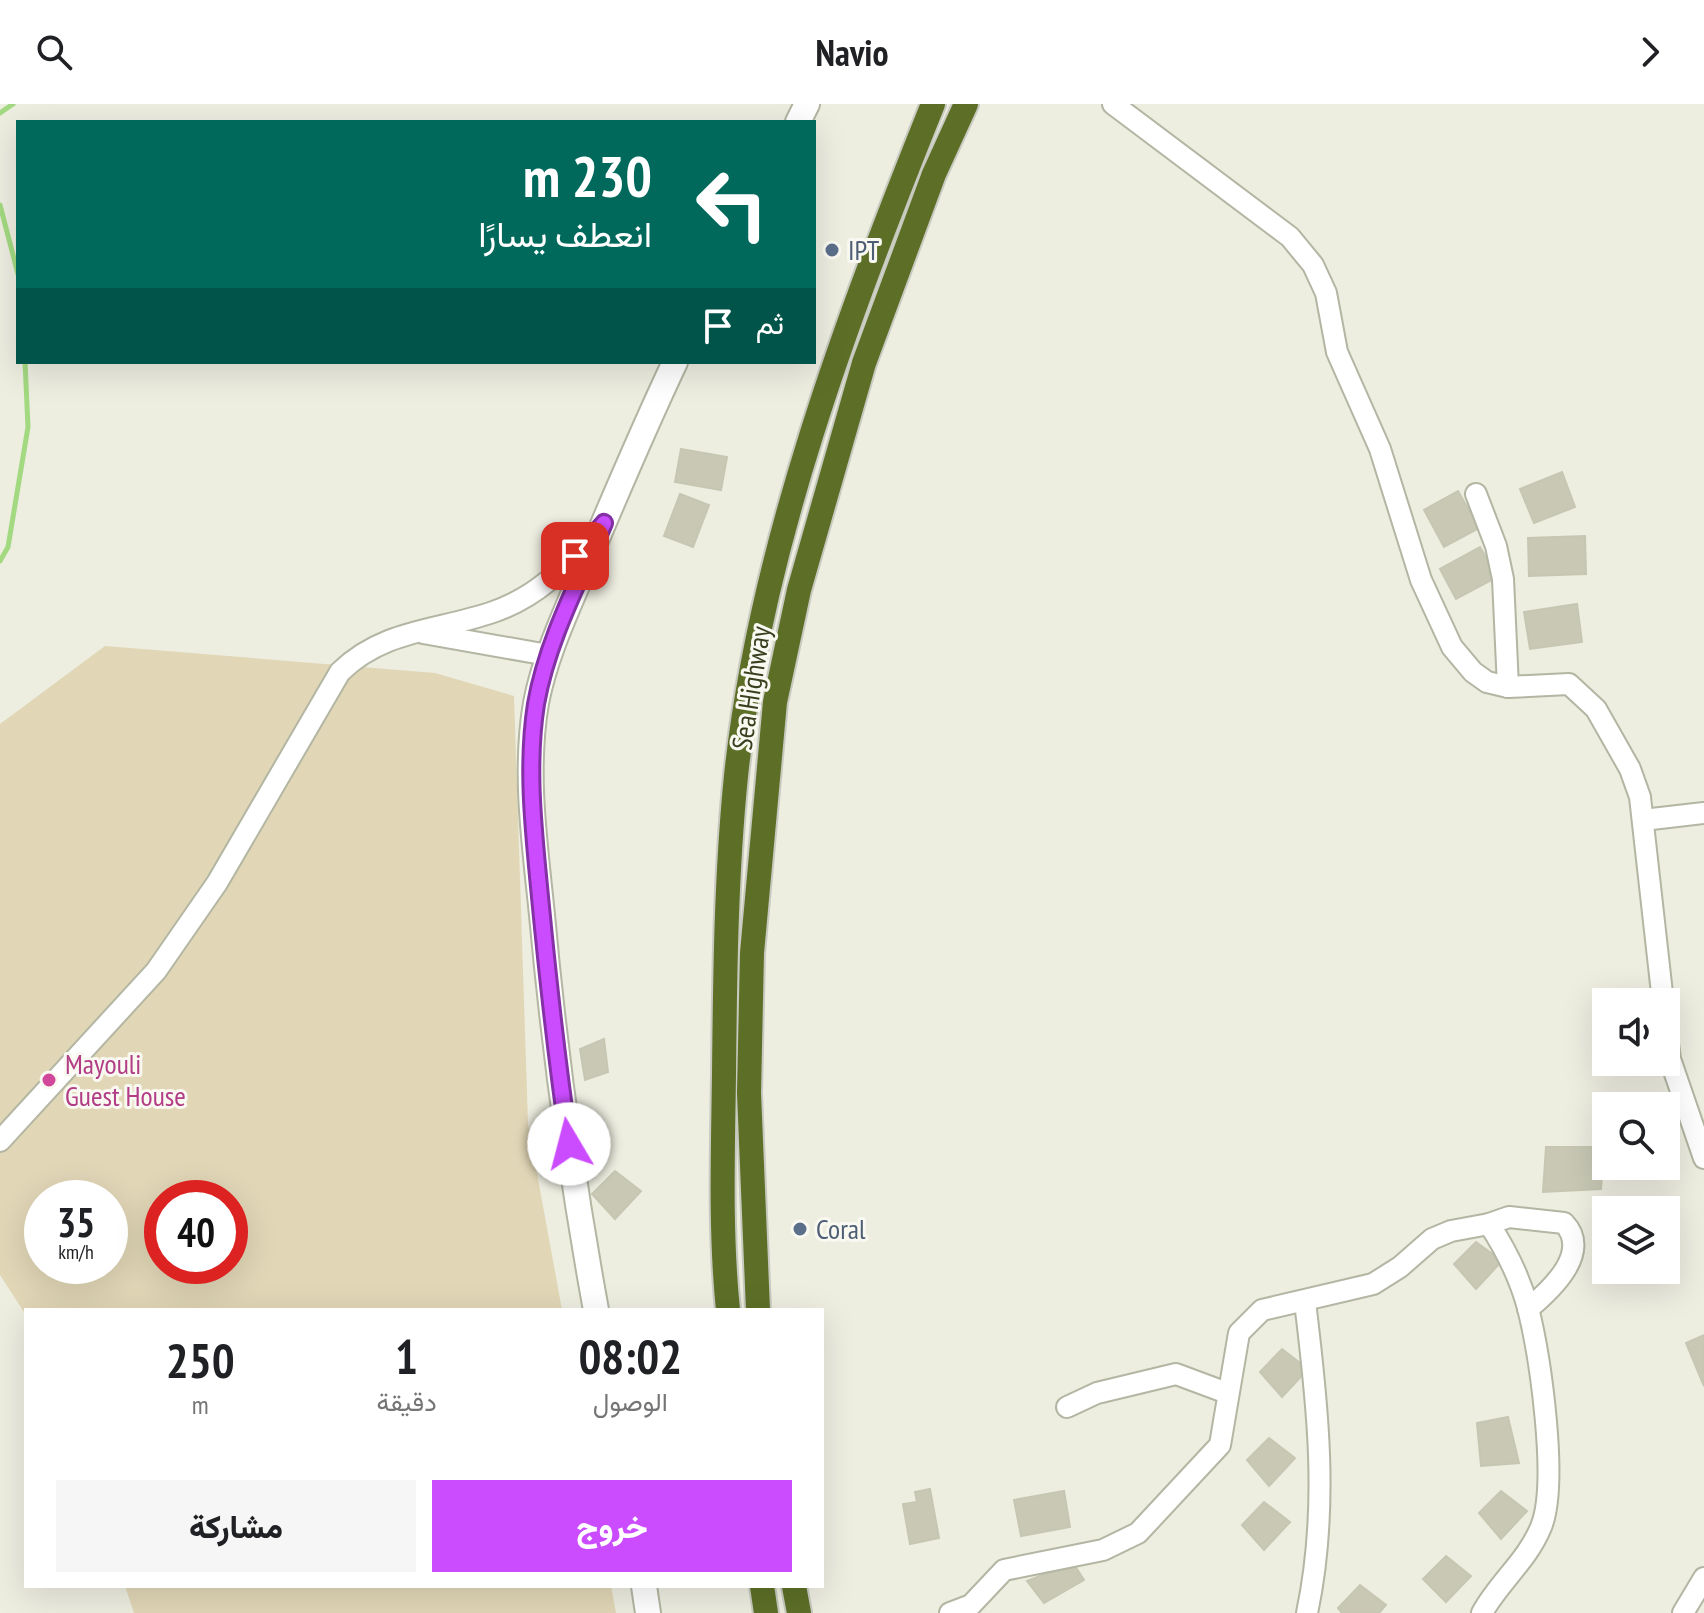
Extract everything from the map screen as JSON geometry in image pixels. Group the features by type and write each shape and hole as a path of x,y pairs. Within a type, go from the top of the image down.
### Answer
{"highway":[{"name":"Sea Highway","path":"728,1308 723,1145 725,971 737,775 753,672 775,572 820,406 881,232 933,104"},
{"name":"Sea Highway","path":"758,1308 749,1093 752,953 775,702 799,590 864,363 934,174 966,104"},
{"path":"762,1588 766,1613"},
{"path":"794,1588 799,1613"}],"street":[{"path":"1113,104 1290,237 1313,265 1326,293 1337,352 1380,449 1421,580 1452,647 1473,672 1487,682 1508,687 1569,684 1581,693 1610,730 1630,769 1643,820 1661,988"},
{"path":"596,1308 577,1206 552,1020 532,813 536,704 548,655 674,364"},
{"path":"1476,494 1496,546 1503,579 1508,687"},
{"path":"0,1141 164,960 217,883 340,672 374,646 411,631 495,612 530,596 560,573 604,523"},
{"path":"411,631 548,655"},
{"path":"1643,820 1704,813"},
{"path":"1676,1076 1704,1158"},
{"path":"950,1613 971,1605 1004,1570 1103,1550 1138,1533 1220,1445 1239,1333 1262,1310 1373,1284 1400,1267 1432,1239 1451,1231 1509,1217 1564,1223 1570,1229 1574,1250 1551,1288 1528,1309"},
{"path":"1482,1613 1524,1560 1542,1525 1551,1469 1528,1309 1507,1251 1489,1224"},
{"path":"1305,1302 1321,1455 1318,1560 1307,1613"},
{"path":"1067,1407 1097,1393 1176,1374 1227,1393"},
{"path":"1683,1613 1704,1578"},
{"path":"644,1588 648,1613"}],"shaded area":[{"path":"105,646 435,673 514,696 528,1124 562,1308 24,1308 24,1312 0,1275 0,724"},
{"path":"126,1588 611,1588 616,1613 134,1613"}],"building":[{"path":"681,449 727,457 721,490 675,482"},
{"path":"1562,472 1575,507 1534,523 1520,489"},
{"path":"1458,491 1479,528 1444,547 1424,510"},
{"path":"680,494 709,505 693,547 664,536"},
{"path":"1585,536 1586,574 1529,576 1528,538"},
{"path":"1480,547 1497,577 1456,599 1440,569"},
{"path":"1577,604 1582,642 1530,649 1524,612"},
{"path":"604,1039 608,1072 585,1080 580,1049"},
{"path":"1546,1147 1592,1147 1592,1180 1602,1180 1601,1189 1543,1192"},
{"path":"615,1171 641,1191 615,1219 592,1194"},
{"path":"1476,1242 1502,1261 1476,1289 1454,1264"},
{"path":"1704,1335 1704,1386 1686,1343"},
{"path":"1282,1349 1308,1369 1282,1397 1260,1372"},
{"path":"1508,1417 1519,1463 1481,1466 1477,1423"},
{"path":"1269,1438 1295,1458 1269,1486 1247,1460"},
{"path":"930,1489 939,1538 910,1544 903,1504 917,1502 915,1492"},
{"path":"1064,1491 1070,1527 1021,1536 1014,1500"},
{"path":"1501,1491 1527,1511 1501,1539 1479,1513"},
{"path":"1264,1502 1290,1522 1264,1550 1242,1525"},
{"path":"1446,1556 1471,1576 1446,1602 1423,1579"},
{"path":"1073,1563 1084,1580 1044,1603 1027,1581"},
{"path":"1360,1585 1386,1605 1379,1613 1342,1613 1338,1608"}],"waterway":[{"path":"0,113 13,104"},
{"path":"0,205 16,266"},
{"path":"0,561 8,547 28,427 25,364"}],"place":[{"name":"IPT","path":"832,250"},
{"name":"Mayouli Guest House","path":"49,1080"},
{"name":"Coral","path":"800,1229"}],"route":[{"path":"569,1144 552,1020 532,813 532,755 536,704 548,655 604,523 575,556"}]}
